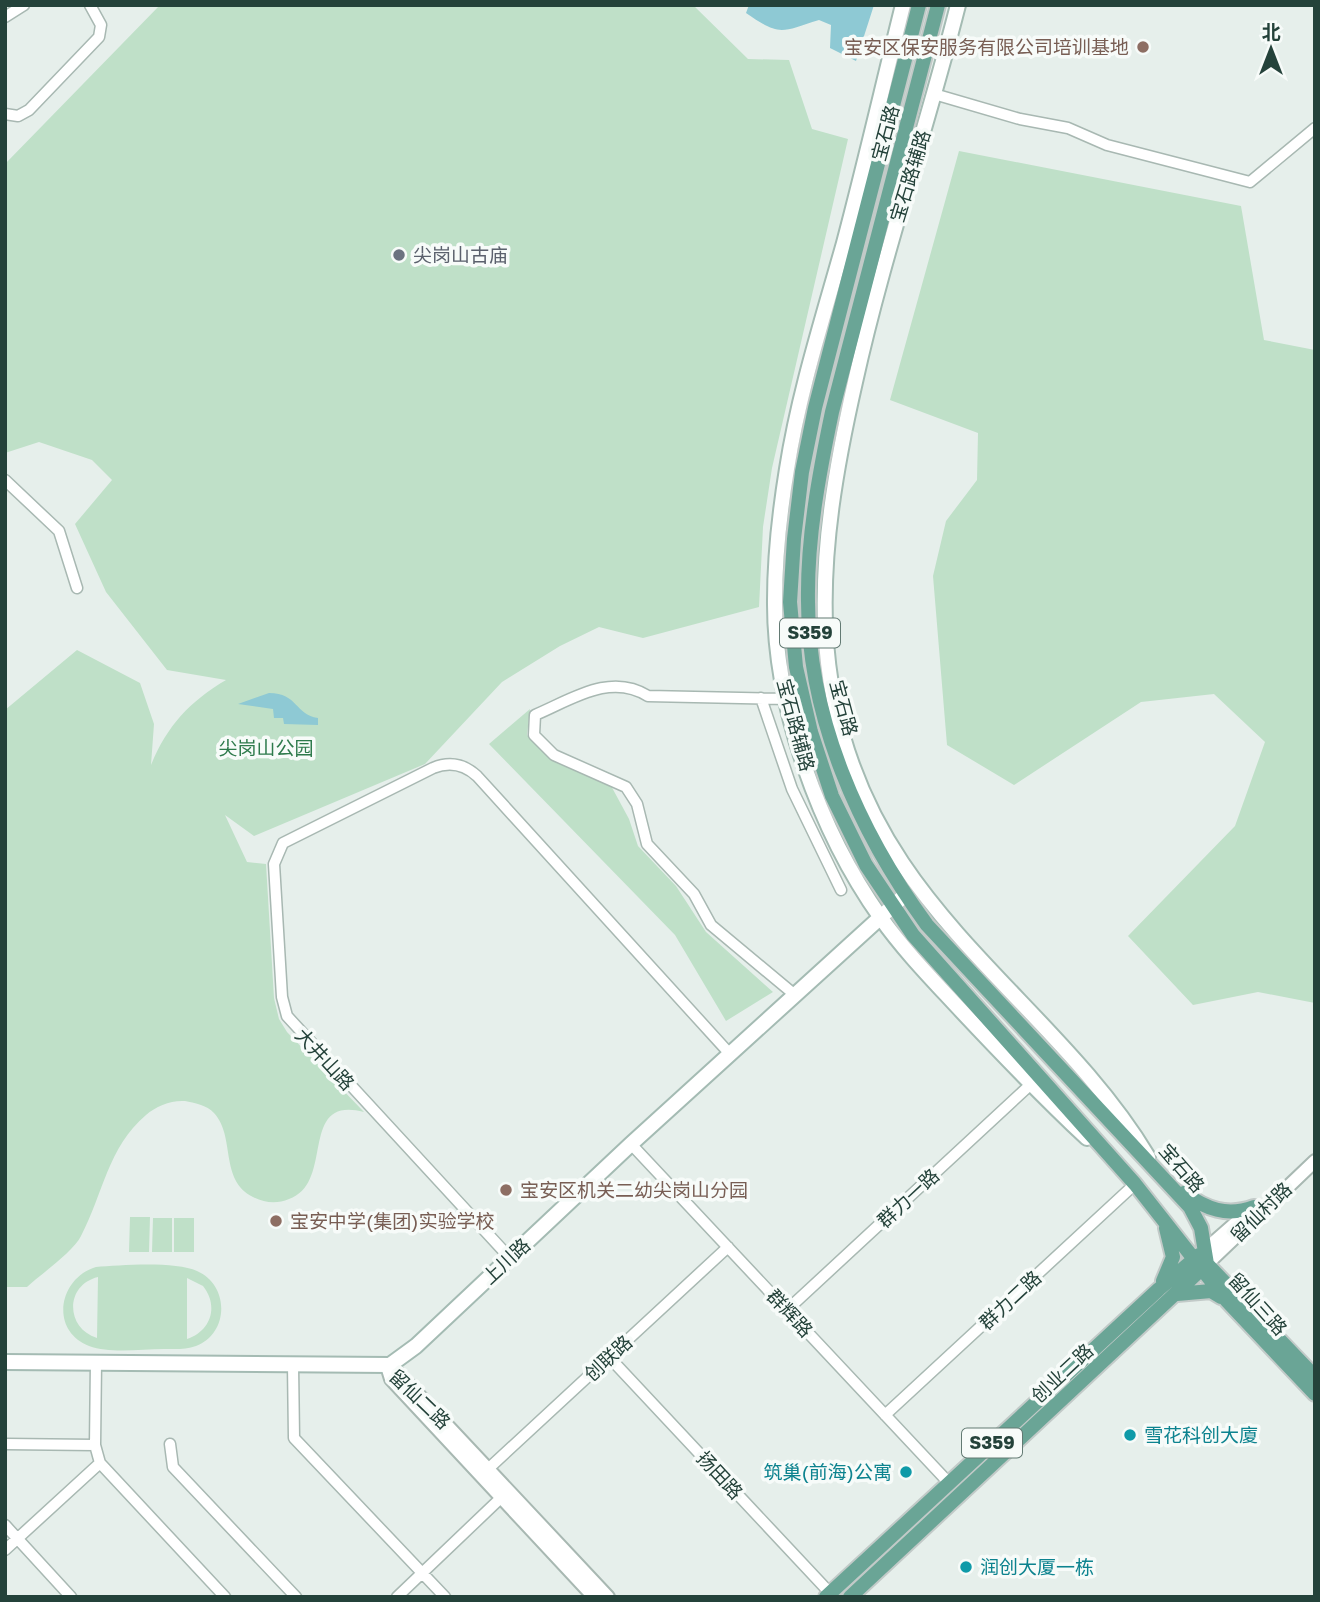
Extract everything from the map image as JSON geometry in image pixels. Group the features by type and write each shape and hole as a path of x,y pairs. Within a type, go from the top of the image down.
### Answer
{"main road":[{"name":"宝石路辅路","path":"903,5 854,207 800,404 787,469 775,603 781,670 817,801 852,873 880,917 901,945 1030,1085 1130,1180"},
{"name":"宝石路","path":"938,5 831,412 819,475 807,602 813,665 828,727 848,789 881,857 905,895 927,925 1170,1182 1199,1220 1202,1261"},
{"name":"宝石路辅路","path":"958,5 906,182 863,345 830,509 823,584 824,629 834,705 865,795 900,859 926,898 1123,1115 1150,1161"},
{"name":"宝石路","path":"918,8 815,408 802,472 790,602 796,667 811,732 832,796 866,865 892,907 913,935 1202,1261"},
{"name":"上川路","path":"387,1366 404,1357 631,1144 905,895"},
{"path":"1170,1182 1195,1201 1221,1212 1237,1212 1254,1207"},
{"name":"创业二路","path":"1158,1289 1173,1257 1170,1237 1160,1214"},
{"name":"创业二路","path":"828,1595 1158,1289 1202,1261"},
{"name":"创业二路","path":"850,1597 1175,1294 1202,1261"},
{"name":"留仙三路","path":"1202,1261 1227,1301 1315,1394"},
{"name":"留仙三路","path":"1202,1261 1315,1377"},
{"path":"1175,1294 1211,1291 1227,1301"},
{"path":"5,1362 387,1366"}],"street":[{"path":"5,17 24,5"},
{"path":"5,114 18,116 29,110 99,37 101,24 90,5"},
{"path":"934,94 1020,119 1068,128 1132,152 1167,158 1250,182 1315,128"},
{"path":"5,480 59,531 77,588"},
{"path":"788,699 648,696 633,688 607,686 536,715 534,735 554,755 626,787 637,804 647,844 694,894 711,925 795,995"},
{"path":"761,698 792,789 841,890"},
{"name":"大井山路","path":"509,1258 294,1026 284,1010 275,856 289,838 441,765 457,764 471,771 730,1054"},
{"name":"群力一路","path":"787,1310 1030,1085"},
{"name":"群辉路","path":"631,1144 949,1483"},
{"name":"留仙村路","path":"1202,1261 1315,1149"},
{"name":"留仙村路","path":"1202,1261 1315,1161"},
{"name":"群力二路","path":"885,1415 1130,1180"},
{"name":"创联路","path":"488,1469 728,1247"},
{"name":"扬田路","path":"609,1357 828,1595"},
{"path":"96,1362 95,1445 100,1463 225,1597"},
{"path":"293,1365 295,1438 445,1597"},
{"name":"留仙二路","path":"387,1366 398,1373 488,1469 505,1494 594,1597"},
{"name":"留仙二路","path":"387,1366 391,1379 608,1597"},
{"path":"5,1444 95,1445"},
{"path":"170,1444 173,1467 296,1597"},
{"path":"5,1550 100,1463"},
{"path":"397,1597 505,1494"},
{"path":"5,1525 71,1597"}],"green space":[{"name":"尖岗山公园","path":"160,5 693,5 748,59 789,60 812,129 848,139 772,468 763,527 759,607 643,638 599,627 560,646 502,682 425,764 254,836 225,815 247,862 266,864 274,998 279,1019 287,1032 364,1112 343,1110 331,1116 323,1128 311,1176 303,1190 289,1199 271,1202 253,1197 242,1189 236,1180 225,1134 211,1110 185,1101 159,1106 133,1128 123,1142 77,1242 27,1287 5,1287 5,710 77,650 140,683 154,724 151,765 164,738 181,716 201,697 226,680 167,670 106,592 75,524 112,480 92,460 39,442 5,453 5,164"},
{"path":"959,151 1241,206 1264,340 1315,350 1315,1003 1258,992 1193,1005 1128,936 1235,826 1265,742 1214,694 1141,702 1014,785 947,745 933,576 946,521 977,480 978,433 890,400"},
{"path":"530,709 527,735 552,759 609,782 629,819 638,846 676,886 706,932 773,992 726,1021 675,935 489,744"},
{"path":"130,1217 150,1217 149,1252 129,1252"},
{"path":"153,1218 172,1218 172,1252 152,1252"},
{"path":"174,1218 194,1218 194,1252 174,1252"},
{"path":"148,1264 197,1271 215,1287 220,1298 220,1321 207,1340 188,1348 116,1350 89,1346 76,1338 64,1317 67,1293 83,1273 96,1267","holes":["98,1277 97,1338 79,1325 73,1307 79,1288","187,1278 203,1286 211,1302 207,1324 187,1339"]}],"water":[{"path":"749,5 874,5 856,61 830,48 831,25 819,20 788,29 774,29 746,13"},
{"path":"269,693 286,696 305,713 318,718 318,725 284,724 283,718 274,718 273,709 238,704"}],"place":[{"name":"宝安区保安服务有限公司培训基地","path":"1143,47"},
{"name":"尖岗山古庙","path":"399,255"},
{"name":"宝安区机关二幼尖岗山分园","path":"506,1190"},
{"name":"宝安中学(集团)实验学校","path":"276,1221"},
{"name":"雪花科创大廈","path":"1130,1435"},
{"name":"筑巢(前海)公寓","path":"906,1472"},
{"name":"润创大厦一栋","path":"966,1567"}]}
